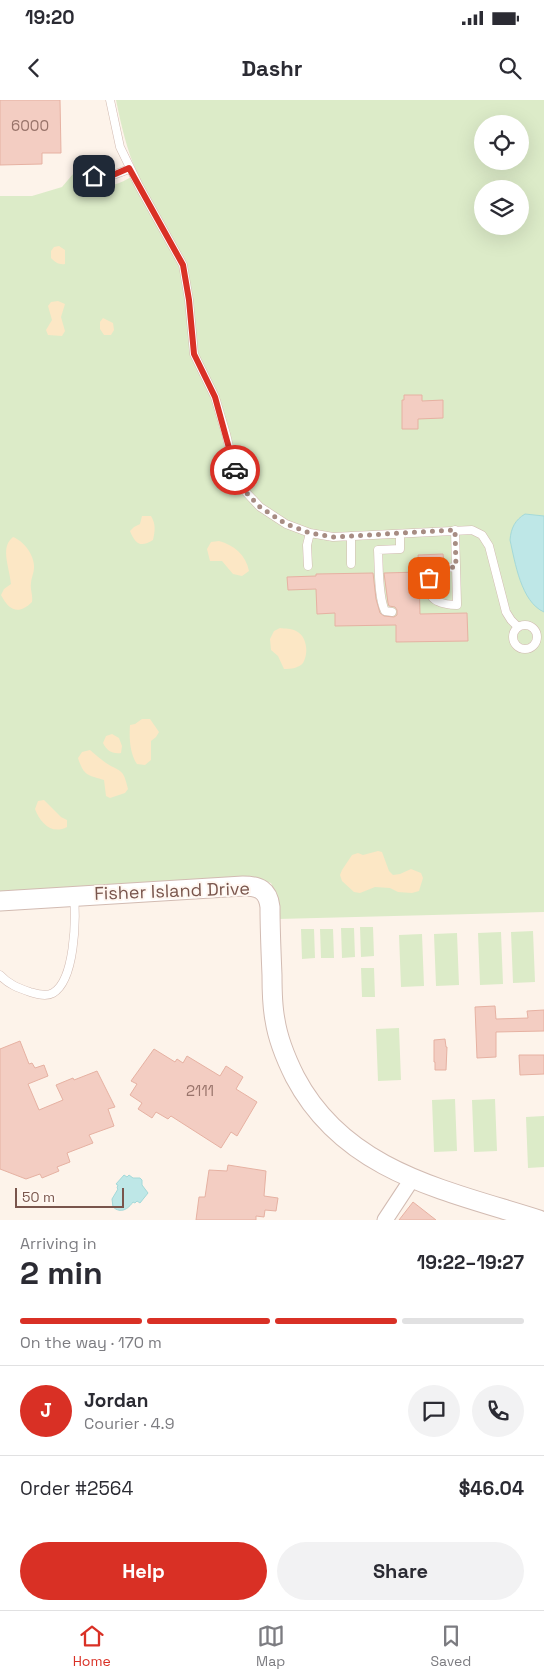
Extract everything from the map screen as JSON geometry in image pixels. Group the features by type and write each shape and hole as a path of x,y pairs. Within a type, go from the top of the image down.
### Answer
{"street":[{"name":"Fisher Island Drive","path":"0,901 243,886 254,886 262,889 270,907 275,1022 286,1057 306,1096 321,1116 352,1145 376,1161 412,1179 539,1220"},
{"path":"385,1220 412,1179"}],"lane":[{"path":"110,100 120,147 129,168 183,265 189,300 194,354 215,397 234,468 243,489 260,507 286,524 310,533 333,537 472,530 482,535 488,546 506,612 518,627"},
{"path":"78,167 94,176 106,178 129,168"},
{"path":"455,530 456,567 457,605 438,602 433,599 428,591 429,578 432,573 437,570 456,567"},
{"path":"308,566 307,545 310,533"},
{"path":"392,612 385,611 383,607 379,583 378,550 400,549 400,534"},
{"path":"351,536 351,564"},
{"path":"0,975 6,982 39,994 50,994 57,989 65,976 74,945 76,923 74,895"}],"green space":[{"path":"116,100 544,100 544,912 278,919 275,892 271,883 259,879 0,895 0,196 32,196 62,187 73,174 86,177 97,188 128,179 137,173 122,128"},
{"path":"360,927 373,927 374,956 361,957"},
{"path":"341,928 354,928 355,957 342,958"},
{"path":"301,929 314,929 315,958 302,959"},
{"path":"320,929 333,929 334,958 321,958"},
{"path":"533,931 535,982 513,983 511,932"},
{"path":"501,932 503,984 480,985 478,933"},
{"path":"457,933 459,985 436,986 434,934"},
{"path":"422,934 424,986 401,987 399,935"},
{"path":"361,968 374,968 375,997 362,997"},
{"path":"399,1028 401,1080 378,1081 376,1029"},
{"path":"455,1099 457,1151 434,1152 432,1100"},
{"path":"495,1099 497,1151 474,1152 472,1100"},
{"path":"544,1116 544,1167 528,1168 526,1117"}],"sand":[{"path":"59,246 65,250 65,264 57,263 51,258 51,251 54,247"},
{"path":"58,301 65,304 61,317 65,331 62,336 48,335 46,330 52,320 48,306 51,302"},
{"path":"103,318 113,323 114,330 111,335 104,335 100,329 100,322"},
{"path":"142,516 151,516 155,528 153,540 145,544 136,542 130,531 140,524"},
{"path":"13,537 28,550 34,563 31,579 32,602 19,610 7,605 1,595 4,589 11,584 6,552 9,541"},
{"path":"219,541 230,545 242,556 249,571 242,576 233,574 222,561 210,561 207,549 211,542"},
{"path":"280,628 300,633 305,641 305,659 299,666 284,669 278,656 271,650 270,639 274,631"},
{"path":"142,719 150,719 159,732 151,741 151,760 145,765 137,764 131,751 130,740 130,725"},
{"path":"112,734 119,738 122,746 121,753 110,751 103,743 106,736"},
{"path":"90,750 123,774 128,789 125,793 110,798 106,796 104,780 91,776 82,769 78,758 82,752"},
{"path":"44,800 61,817 67,820 67,827 56,830 43,823 35,809 38,801"},
{"path":"378,851 382,852 389,871 393,875 411,869 421,873 423,878 419,891 412,893 398,892 390,888 375,887 360,893 354,892 342,881 340,875 352,855 358,853 363,855"}],"water":[{"path":"525,514 544,516 544,612 536,607 524,591 510,540 514,525"},
{"path":"124,1175 140,1178 142,1185 148,1193 140,1203 137,1201 133,1202 127,1209 119,1210 113,1207 112,1199 118,1189 116,1184"}],"building":[{"path":"0,100 60,100 61,153 42,153 42,164 0,165"},
{"path":"404,395 422,395 422,401 443,400 443,418 418,419 418,429 402,429 402,400 404,400"},
{"path":"443,554 444,562 434,566 419,566 418,555"},
{"path":"419,572 420,614 467,613 468,641 396,642 396,625 335,626 335,613 317,614 316,589 288,590 287,577 316,576 316,574 373,573 376,599 380,613 384,616 394,617 397,615 397,610 395,607 389,606 384,573"},
{"path":"495,1006 496,1019 528,1018 527,1011 544,1010 544,1031 496,1032 496,1057 477,1058 475,1007"},
{"path":"445,1039 447,1047 446,1070 435,1070 434,1040"},
{"path":"20,1041 29,1064 32,1063 35,1068 44,1065 48,1076 28,1084 39,1110 63,1100 56,1085 97,1071 115,1107 108,1109 114,1126 89,1135 93,1143 67,1153 70,1162 57,1167 59,1171 42,1178 40,1174 26,1179 0,1169 0,1049"},
{"path":"154,1049 175,1062 177,1059 183,1063 187,1056 220,1076 226,1066 243,1077 236,1089 257,1102 237,1136 231,1132 221,1148 171,1116 168,1119 156,1112 152,1118 138,1109 142,1103 130,1095 137,1084 131,1081"},
{"path":"519,1055 544,1055 544,1074 520,1075"},
{"path":"228,1165 266,1171 264,1196 278,1198 276,1211 265,1210 264,1217 256,1216 256,1220 196,1220 199,1197 205,1197 209,1170 227,1171"},
{"path":"413,1202 436,1220 399,1220"}],"way so far":[{"path":"235,470 243,489 260,507 286,524 310,533 333,537 455,530 456,567 437,570 429,578"}],"route":[{"path":"94,176 106,178 129,168 183,265 189,300 194,354 215,397 235,470"}]}
